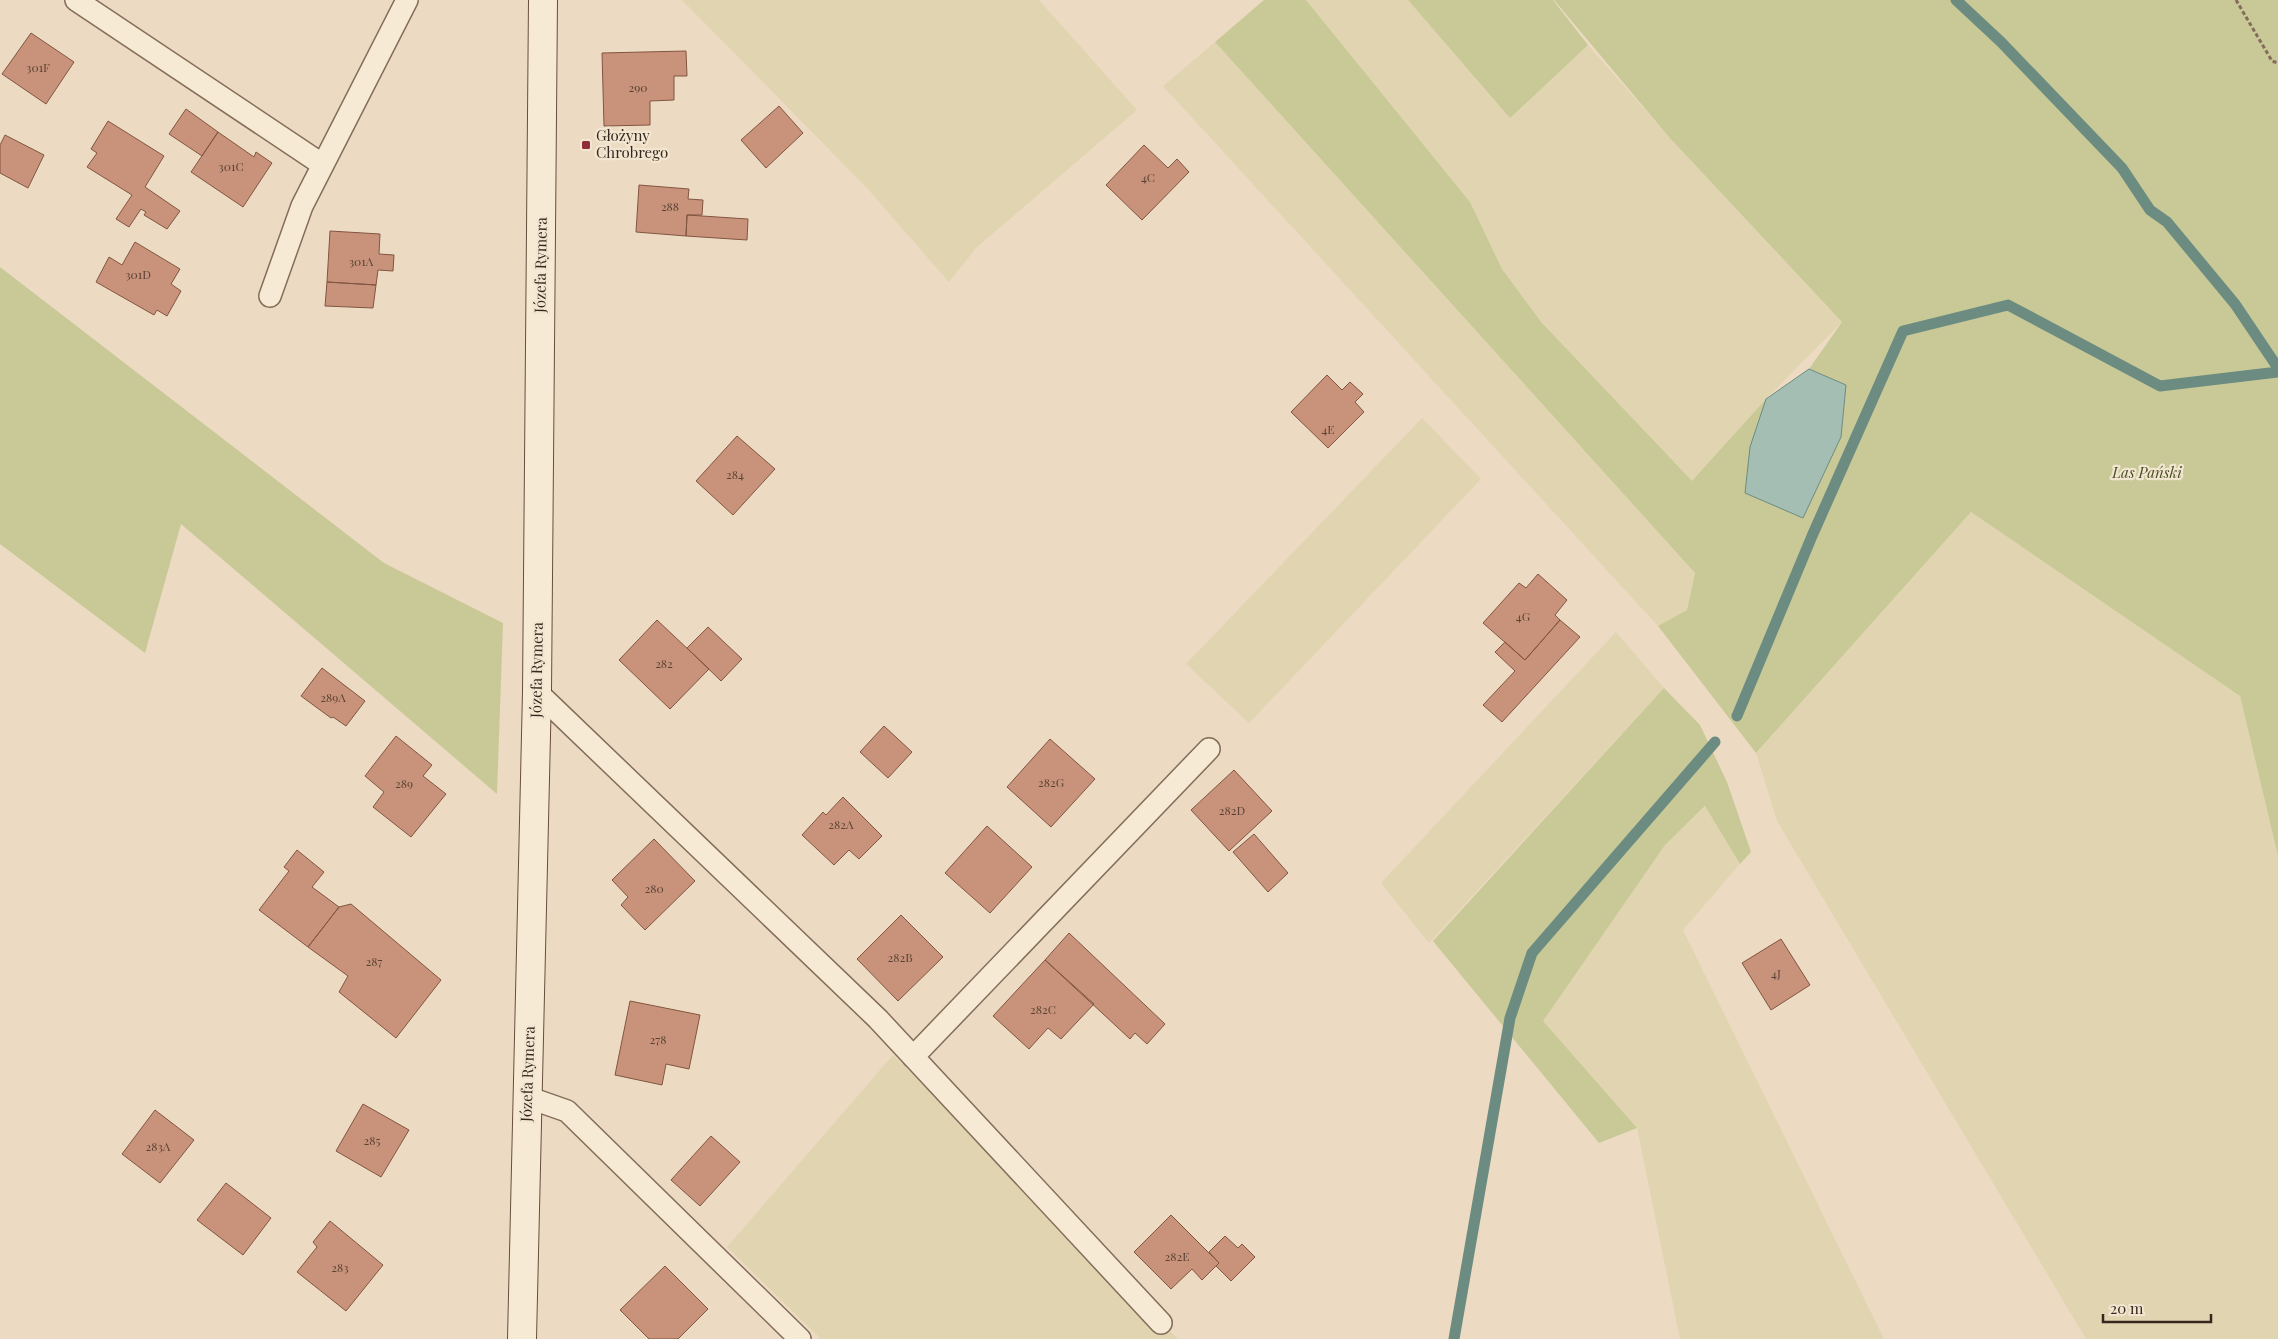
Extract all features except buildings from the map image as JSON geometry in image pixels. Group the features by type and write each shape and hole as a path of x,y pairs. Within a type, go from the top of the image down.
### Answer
{"street":[{"name":"Józefa Rymera","path":"522,1339 537,692 543,0"}],"lane":[{"path":"76,0 323,165"},
{"path":"270,296 302,206 407,0"},
{"path":"537,692 878,1019 1160,1323"},
{"path":"913,1057 1209,749"},
{"path":"527,1096 567,1111 800,1339"}],"path":[{"path":"2236,0 2272,61 2278,62"}],"shaded area":[{"path":"682,0 1039,0 1137,110 976,248 949,282 866,187"},
{"path":"1306,0 1408,0 1510,117 1588,45 1668,136 1842,322 1766,399 1692,482 1542,323 1502,269 1470,202"},
{"path":"1215,42 1695,573 1687,610 1658,626 1163,86"},
{"path":"1809,369 1846,385 1841,437 1803,518 1745,493 1750,447 1766,399"},
{"path":"1422,418 1481,479 1249,723 1186,664"},
{"path":"1971,512 2240,696 2278,856 2278,1339 2086,1339 1777,821 1756,753"},
{"path":"1616,632 1664,688 1429,943 1381,883"},
{"path":"1706,806 1740,864 1683,930 1884,1339 1680,1339 1637,1128 1542,1021 1665,845"},
{"path":"893,1055 1178,1339 821,1339 727,1247"}],"green space":[{"name":"Las Pański","path":"1264,0 1306,0 1470,202 1502,269 1542,323 1692,481 1766,399 1750,447 1846,385 1809,369 1842,322 1668,136 1554,0 2278,0 2278,856 2240,696 1971,512 1756,753 1658,626 1687,610 1695,573 1215,42"},
{"path":"1408,0 1553,0 1588,45 1510,118"},
{"path":"0,267 384,563 503,623 497,794 181,524 145,653 0,544"},
{"path":"1664,688 1700,725 1727,782 1751,852 1740,864 1705,806 1665,845 1543,1021 1637,1128 1599,1143 1433,941"}],"waterway":[{"path":"1956,0 2001,42 2122,168 2150,210 2167,222 2235,304 2278,368"},
{"path":"1737,716 1812,536 1903,331 2008,305 2160,386 2278,372"},
{"path":"1454,1339 1510,1018 1532,953 1715,742"}],"place":[{"name":"Głożyny Chrobrego","path":"586,145"}]}
